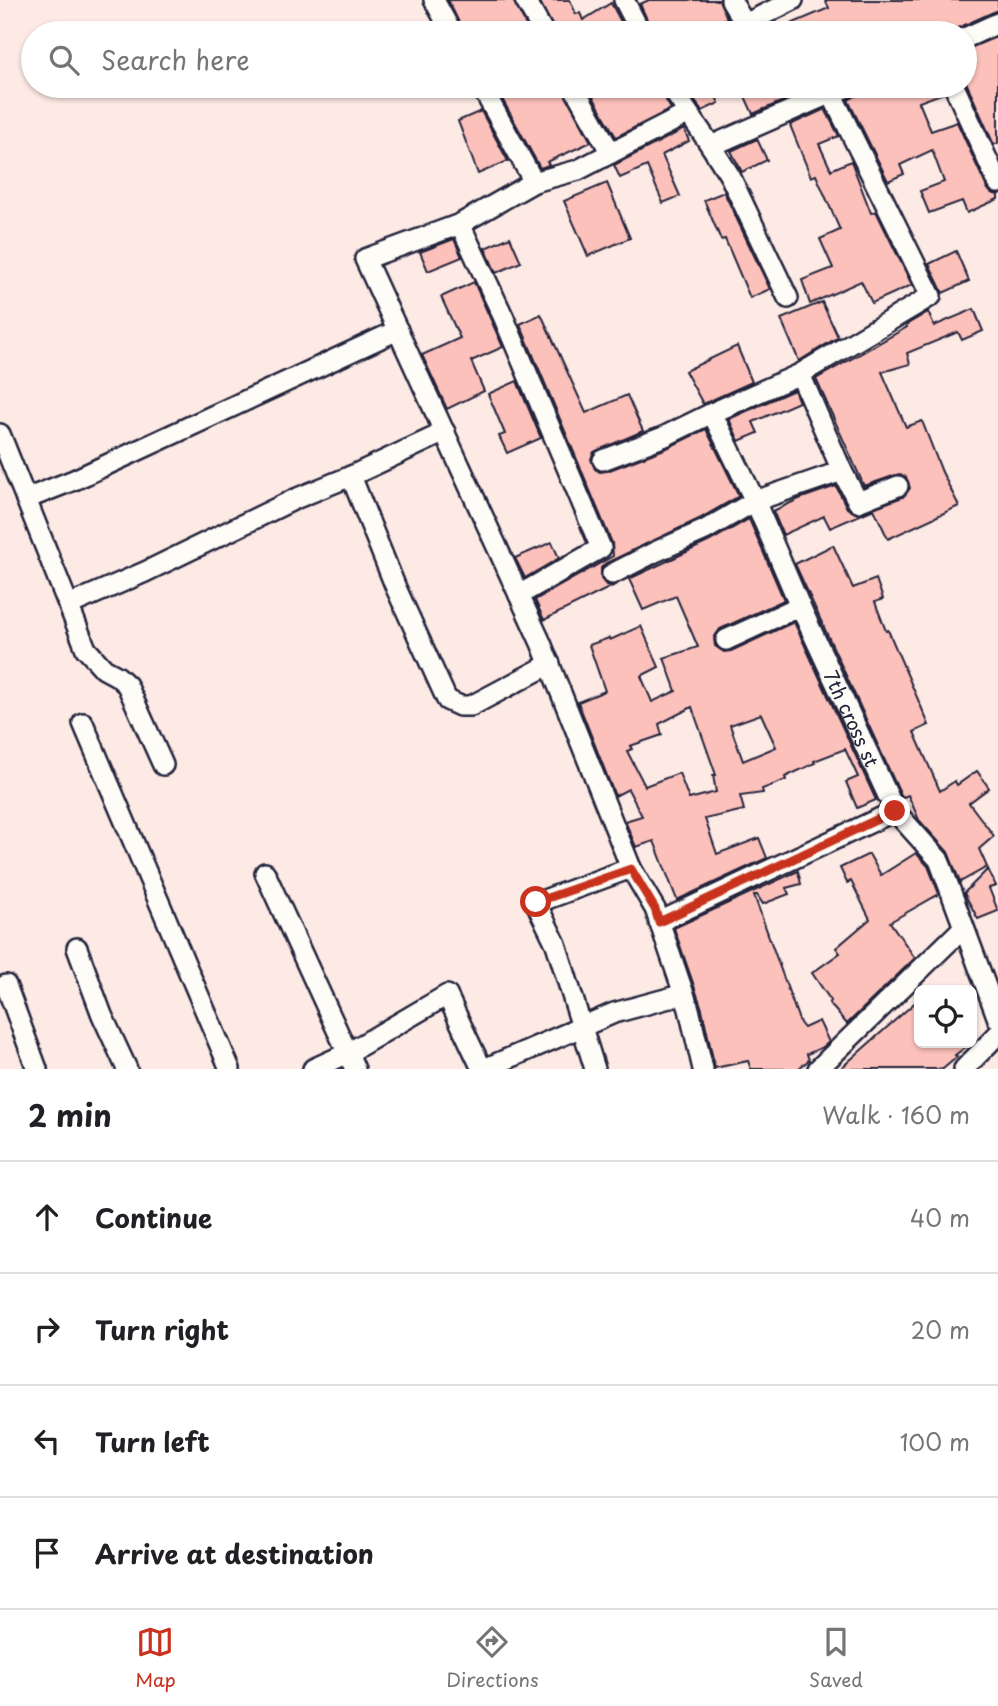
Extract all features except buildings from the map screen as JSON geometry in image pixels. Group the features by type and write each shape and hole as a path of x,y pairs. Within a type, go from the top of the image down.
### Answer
{"street":[{"path":"434,0 445,21"},
{"path":"525,0 537,21"},
{"path":"624,0 635,21"},
{"path":"731,0 743,21"},
{"path":"751,21 793,0"},
{"path":"977,33 998,23"},
{"path":"488,98 534,182"},
{"path":"580,98 611,153"},
{"path":"677,98 730,176 788,298"},
{"path":"711,146 820,98"},
{"path":"603,460 663,437 712,412 800,374 931,296 833,98"},
{"path":"959,98 998,183"},
{"path":"687,114 578,170 534,182 460,224 365,258 550,664 631,869 655,909 684,995 703,1069"},
{"path":"460,224 503,316 601,548 519,595"},
{"path":"26,499 74,480 398,330"},
{"path":"800,374 858,502 898,486"},
{"name":"7th cross st","path":"712,412 895,811 939,860 998,1019"},
{"path":"69,605 444,432"},
{"path":"0,434 86,649 104,669 127,685 163,765"},
{"path":"612,574 705,530 755,501 842,471"},
{"path":"351,477 447,700 460,706 471,706 550,664"},
{"path":"726,640 800,606"},
{"path":"83,723 230,1069"},
{"path":"659,922 895,811"},
{"path":"594,1069 555,944 536,902 631,869"},
{"path":"265,873 351,1061"},
{"path":"818,1069 963,928"},
{"path":"77,948 102,1015 127,1069"},
{"path":"6,985 37,1069"},
{"path":"313,1069 351,1061 447,995 483,1069 614,1013 684,995"},
{"path":"964,1069 998,1034"}],"route":[{"path":"536,902 631,869 655,909 659,922 895,811"}]}
